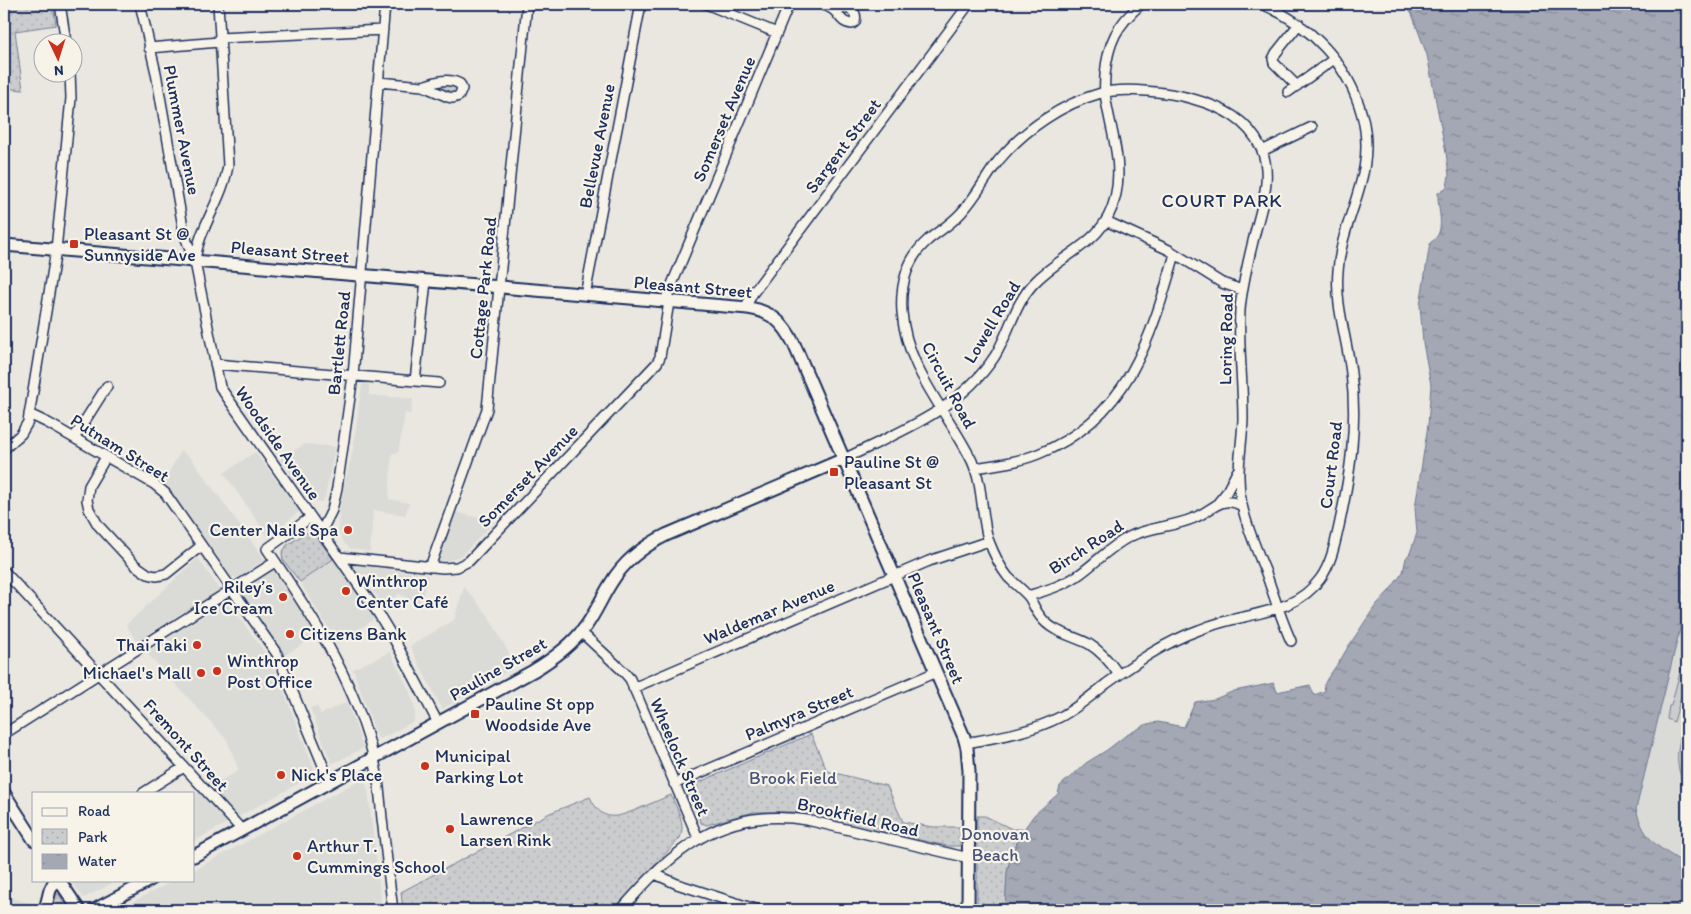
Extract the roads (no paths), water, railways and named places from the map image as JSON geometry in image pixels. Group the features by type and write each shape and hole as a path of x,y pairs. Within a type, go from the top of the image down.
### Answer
{"main road":[{"name":"Pleasant Street","path":"4,246 744,308 766,313 776,319 787,330 966,743 969,764 968,910"},
{"name":"Pauline Street","path":"195,855 545,664 560,653 581,632 618,573 629,560 651,543 844,459"},
{"path":"4,793 32,837"},
{"path":"45,910 54,882"},
{"path":"60,882 79,910"},
{"path":"94,910 146,882"}],"street":[{"path":"60,4 64,32"},
{"name":"Plummer Avenue","path":"140,4 157,82 184,233 194,262"},
{"name":"Woodside Avenue","path":"218,4 228,165 222,191 198,244 194,262 220,387 389,630 438,723"},
{"name":"Bartlett Road","path":"321,532 332,510 337,488 353,376 385,4"},
{"name":"Cottage Park Road","path":"430,567 487,409 527,4"},
{"name":"Bellevue Avenue","path":"585,295 641,4"},
{"path":"706,4 777,33"},
{"name":"Somerset Avenue","path":"339,558 453,568 469,561 657,363 660,357 667,302 789,4"},
{"path":"820,4 833,9"},
{"name":"Sargent Street","path":"744,308 753,293 969,4"},
{"path":"1104,92 1107,60 1112,41 1124,21 1142,4"},
{"name":"Court Road","path":"966,743 1011,735 1051,721 1072,710 1144,657 1188,634 1226,621 1279,609 1294,603 1306,595 1318,582 1329,564 1343,506 1351,456 1354,419 1350,362 1338,297 1337,276 1342,243 1363,176 1366,143 1364,123 1355,94 1334,58 1321,43 1299,24 1262,4"},
{"path":"1297,86 1274,63 1273,59 1299,24"},
{"path":"149,48 219,40 382,30"},
{"path":"1288,92 1334,58"},
{"path":"4,449 24,431 29,414 56,250 71,98 70,82"},
{"path":"378,82 423,86"},
{"name":"Loring Road","path":"1104,92 1164,92 1210,104 1224,110 1240,121 1254,136 1262,151 1266,168 1266,186 1242,290 1239,346 1243,421 1238,469 1242,506 1291,641"},
{"name":"Lowell Road","path":"844,459 924,420 942,409 973,383 1001,346 1023,298 1034,283 1091,240 1106,221 1116,195 1119,168 1104,92"},
{"name":"Circuit Road","path":"1104,92 1056,113 1022,137 1000,159 964,210 923,244 912,259 905,275 902,306 904,326 917,366 975,468 989,541 1003,570 1028,596 1039,615 1050,627 1083,641 1098,650 1106,657 1119,675"},
{"path":"1262,151 1312,127"},
{"path":"1106,221 1175,254 1222,283 1242,290"},
{"path":"975,468 1016,461 1051,448 1086,427 1107,408 1124,385 1141,354 1157,313 1175,254"},
{"path":"415,381 426,281"},
{"path":"215,364 439,383"},
{"path":"74,438 106,386"},
{"name":"Putnam Street","path":"29,414 160,488 271,644 281,662 330,782"},
{"path":"106,456 89,486 89,509 98,525 135,565 148,574 156,576 166,574 201,546"},
{"name":"Birch Road","path":"1028,596 1073,578 1109,549 1129,537 1148,530 1192,519 1203,514 1217,504 1226,492 1238,469"},
{"path":"1217,504 1231,502 1242,506"},
{"path":"311,517 267,550 316,622 329,645 358,710 374,758 393,910"},
{"name":"Waldemar Avenue","path":"633,688 929,561 989,541"},
{"path":"4,734 275,562"},
{"name":"Fremont Street","path":"4,570 242,830"},
{"path":"581,632 626,674 633,688"},
{"name":"Palmyra Street","path":"674,784 936,672"},
{"name":"Wheelock Street","path":"633,688 698,838"},
{"path":"145,792 184,767"},
{"name":"Brookfield Road","path":"621,910 677,853 698,838 722,827 742,821 792,818 812,821 969,858"},
{"path":"655,874 677,884 758,910"}],"water":[{"path":"1403,4 1687,4 1687,600 1636,809 1644,830 1654,843 1687,865 1687,910 1005,910 1007,872 1012,853 1024,829 1034,815 1058,794 1060,786 1086,763 1125,736 1147,724 1158,722 1184,727 1195,702 1215,699 1234,691 1274,683 1277,692 1310,685 1314,695 1325,691 1324,685 1327,679 1376,605 1403,572 1406,558 1410,553 1417,533 1415,508 1428,425 1431,385 1423,343 1420,305 1430,243 1439,233 1440,227 1438,193 1447,187 1449,175 1427,55 1412,14"}],"place":[{"name":"Pleasant St @ Sunnyside Ave","path":"74,244"},
{"name":"Pauline St @ Pleasant St","path":"834,472"},
{"name":"Center Nails Spa","path":"348,530"},
{"name":"Winthrop Center Café","path":"346,591"},
{"name":"Riley’s Ice Cream","path":"283,597"},
{"name":"Citizens Bank","path":"290,634"},
{"name":"Thai Taki","path":"197,645"},
{"name":"Winthrop Post Office","path":"217,671"},
{"name":"Michael's Mall","path":"201,673"},
{"name":"Pauline St opp Woodside Ave","path":"475,714"},
{"name":"Municipal Parking Lot","path":"425,766"},
{"name":"Nick's Place","path":"281,775"},
{"name":"Lawrence Larsen Rink","path":"450,829"},
{"name":"Arthur T. Cummings School","path":"297,856"}],"district":[{"name":"COURT PARK","path":"1222,200"}],"park label":[{"name":"Brook Field","path":"793,778"},
{"name":"Donovan Beach","path":"995,844"}]}
